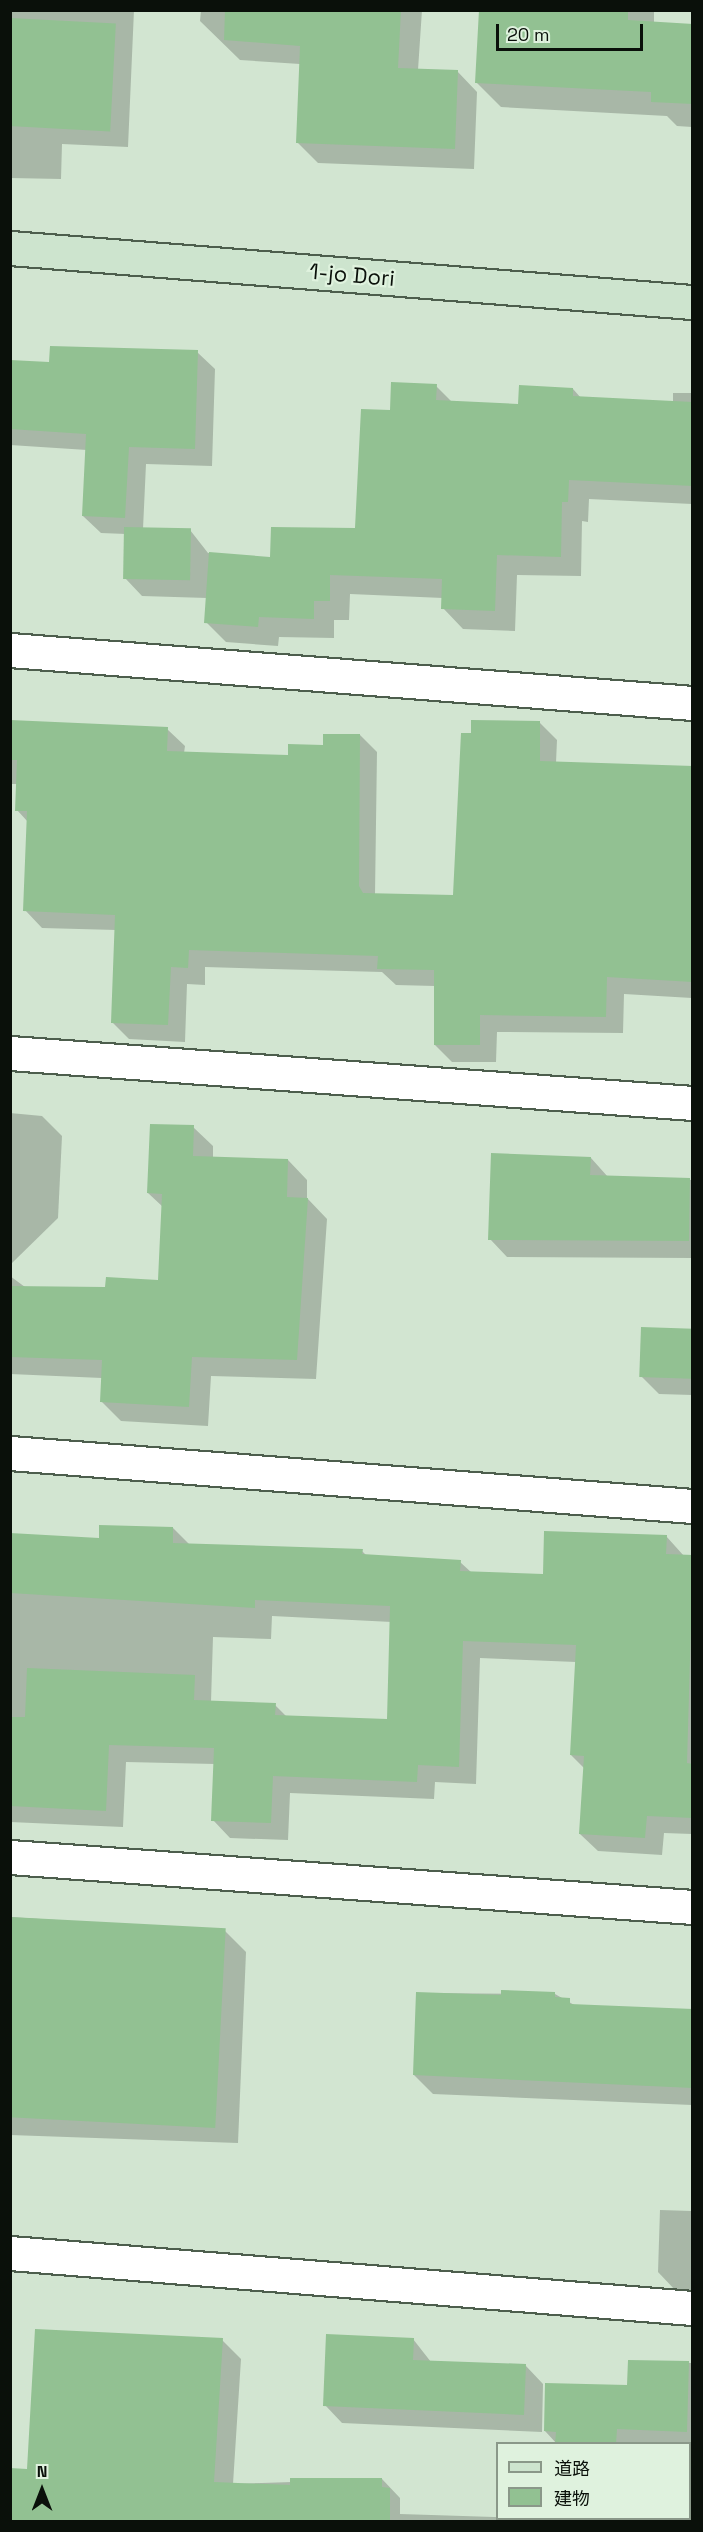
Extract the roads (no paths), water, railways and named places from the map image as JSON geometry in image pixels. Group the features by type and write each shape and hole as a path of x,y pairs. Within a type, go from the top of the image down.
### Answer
{"main road":[{"name":"1-jo Dori","path":"10,248 693,302"}],"street":[{"path":"10,650 693,703"},
{"path":"10,1053 693,1103"},
{"path":"10,1453 693,1506"},
{"path":"10,1857 693,1907"},
{"path":"10,2253 693,2308"}]}
